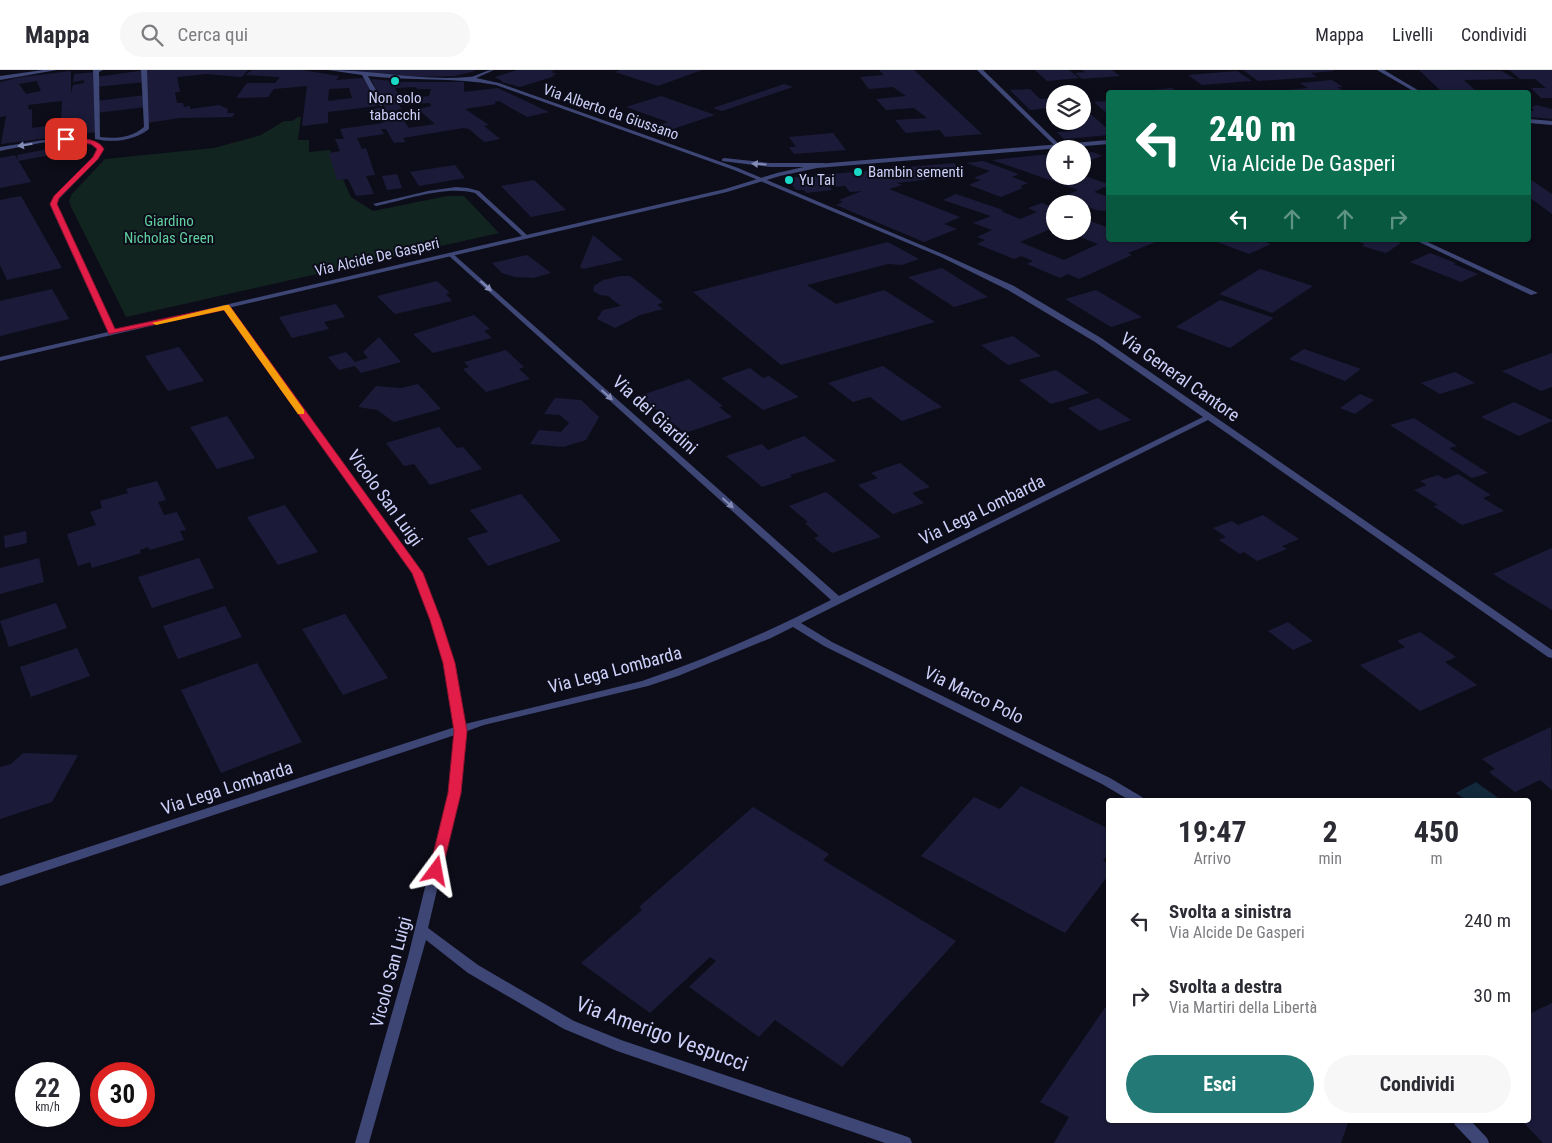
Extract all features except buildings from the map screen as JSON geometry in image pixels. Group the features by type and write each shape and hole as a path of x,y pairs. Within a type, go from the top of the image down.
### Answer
{"street":[{"path":"0,78 54,70"},
{"path":"100,70 96,70 97,138 104,140 132,137 147,128 144,70"},
{"name":"Via Alberto da Giussano","path":"331,70 411,78 471,80 502,86 760,179 796,169 825,165 1046,147"},
{"path":"471,80 491,70"},
{"path":"980,70 1052,140"},
{"path":"1380,70 1415,90"},
{"path":"364,74 381,104"},
{"path":"1531,121 1552,123"},
{"path":"0,149 66,139 85,140 98,145 100,149 96,158 56,198 53,204 112,332"},
{"name":"Via Alberto da Giussano","path":"1091,143 1106,142"},
{"name":"Via Alberto da Giussano","path":"706,158 770,165 825,165"},
{"name":"Via Alcide De Gasperi","path":"0,359 727,190 760,179"},
{"name":"Via General Cantore","path":"760,179 943,256 1011,288 1098,340 1552,655"},
{"path":"376,204 454,189 470,189 477,192 525,236"},
{"path":"1422,242 1534,293"},
{"name":"Via dei Giardini","path":"450,254 838,601"},
{"name":"Vicolo San Luigi","path":"226,307 417,573 436,620 449,663 461,731 454,793 421,929 362,1143"},
{"name":"Via Lega Lombarda","path":"0,881 461,731 482,722 644,684 674,674 767,636 1209,417"},
{"name":"Via Marco Polo","path":"794,623 828,644 1106,781 1135,798"},
{"name":"Via Amerigo Vespucci","path":"421,929 473,969 569,1025 617,1044 905,1143"},
{"path":"1463,1123 1482,1143"}],"green space":[{"name":"Giardino Nicholas Green","path":"301,117 298,140 309,140 309,152 330,150 351,197 373,211 447,196 464,196 499,233 126,317 71,207 69,201 72,194 105,159 214,148 261,135 284,121 292,121"}],"water":[{"path":"1476,782 1498,798 1463,798 1456,793"}],"slow traffic":[{"path":"156,323 226,307 301,412"}],"place":[{"name":"Non solo tabacchi","path":"395,81"},
{"name":"Bambin sementi","path":"858,172"},
{"name":"Yu Tai","path":"789,180"}],"route":[{"path":"66,139 93,142 100,149 96,158 56,198 53,204 112,332 226,307 417,573 436,620 449,663 461,731 454,793 436,871"}]}
